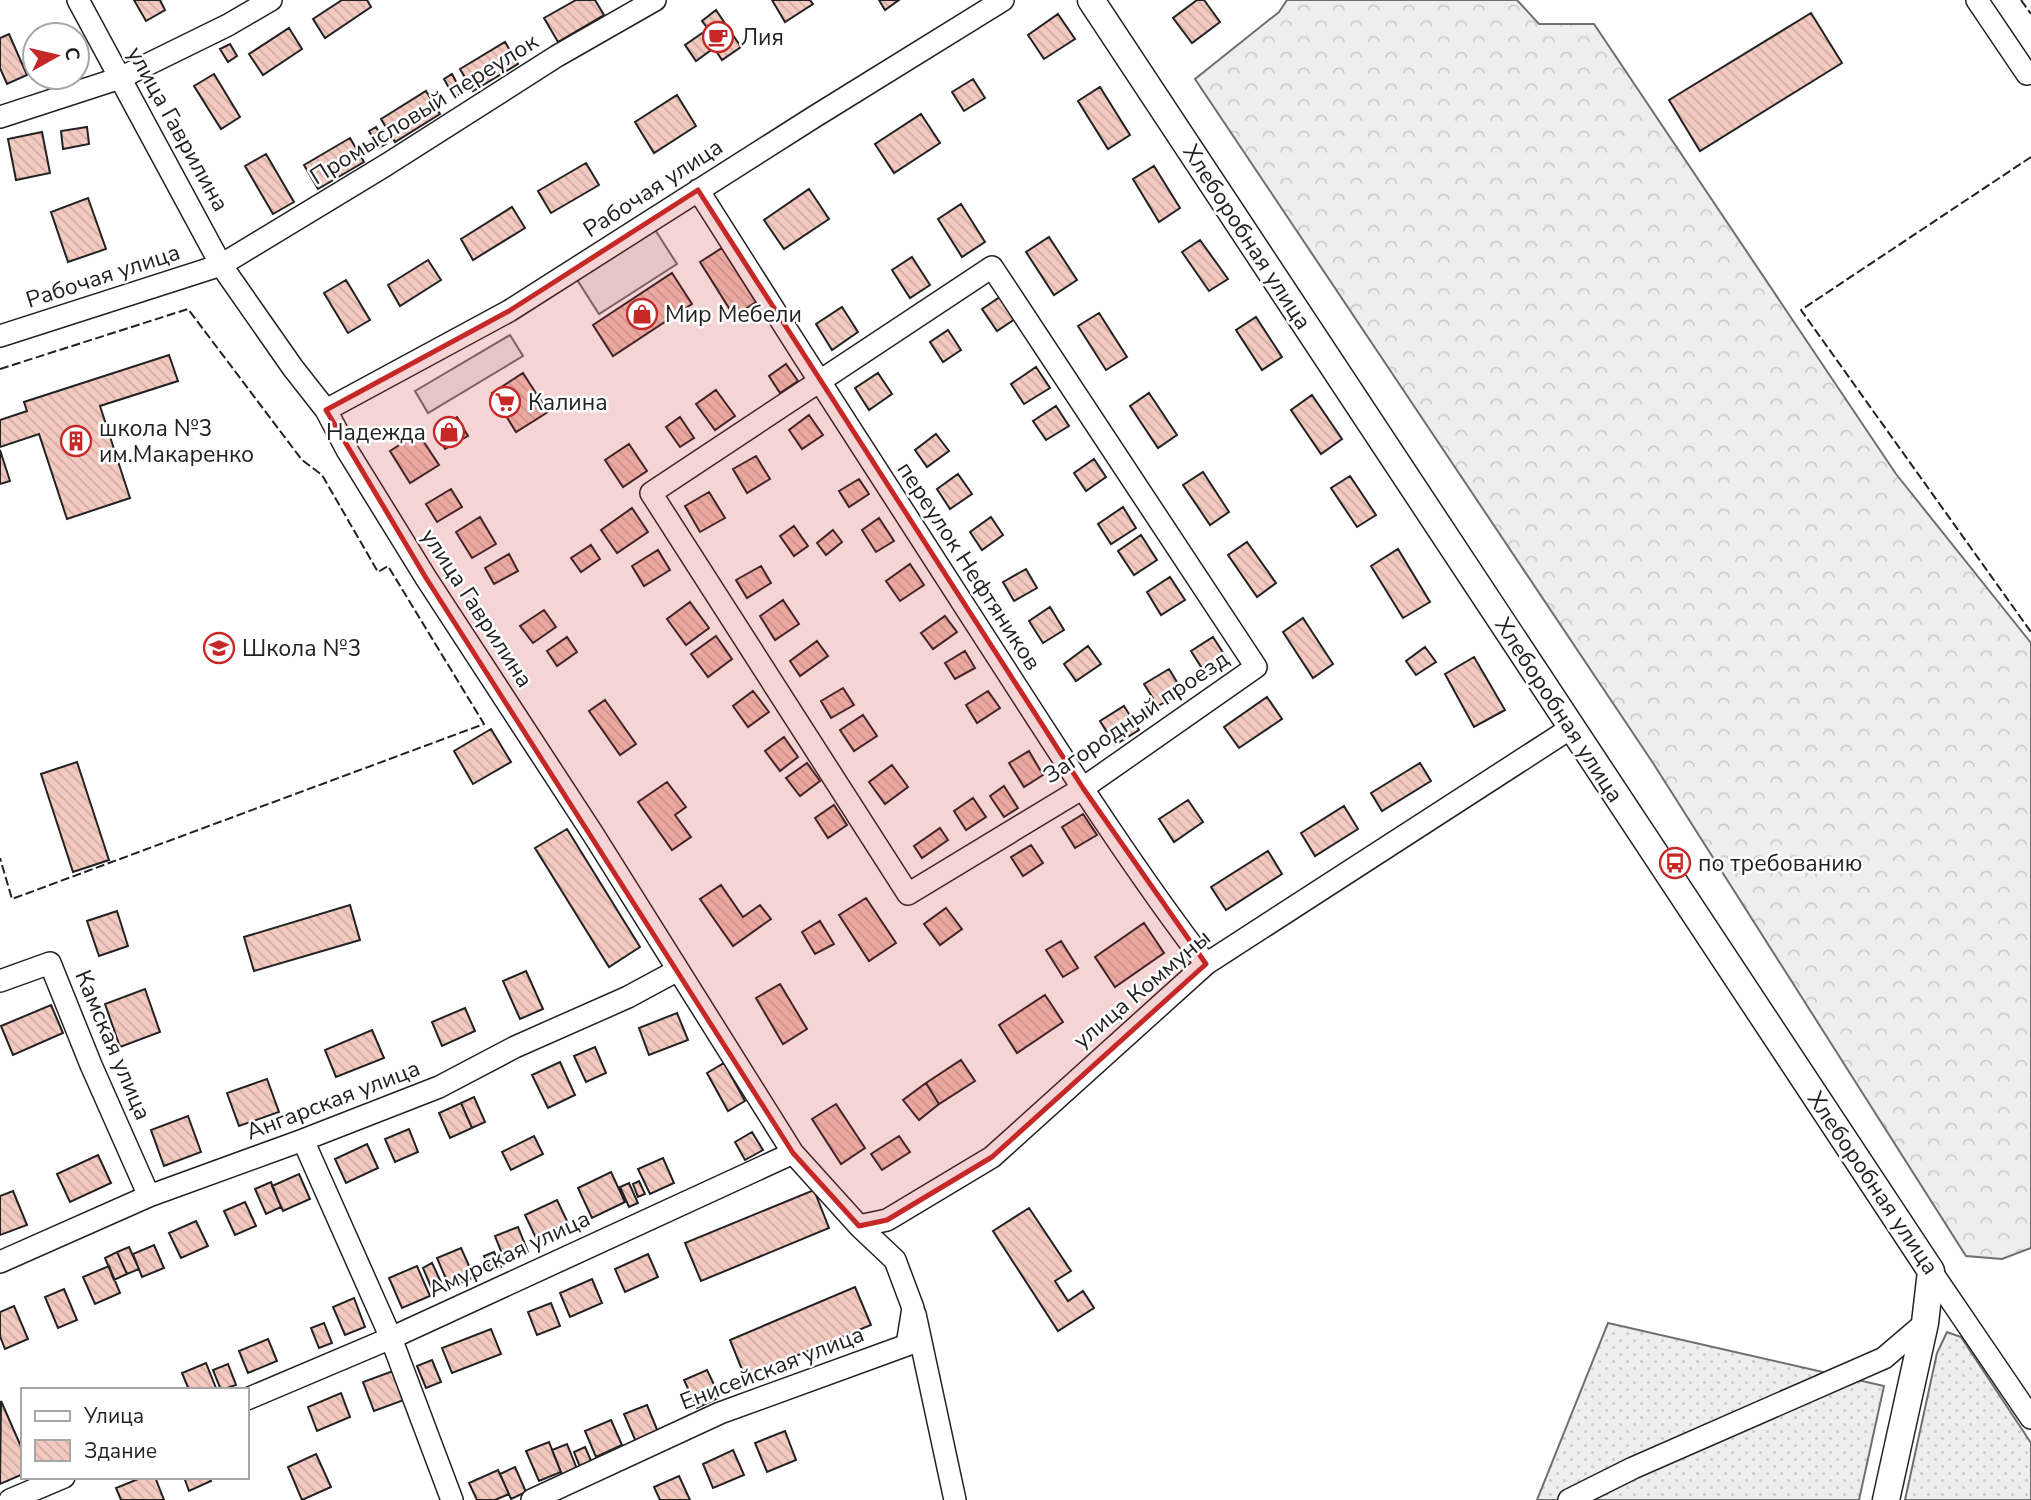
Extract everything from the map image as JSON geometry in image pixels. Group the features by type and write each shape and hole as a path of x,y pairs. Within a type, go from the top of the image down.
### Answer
{"main road":[{"name":"Хлеборобная улица","path":"1091,0 1931,1271"},
{"path":"1886,1500 1926,1323 1931,1271"}],"street":[{"name":"улица Гаврилина","path":"78,0 221,265 326,411 426,578 793,1153 859,1226"},
{"path":"0,117 120,78 271,0"},
{"name":"Промысловый переулок","path":"221,265 557,57 655,0"},
{"name":"Рабочая улица","path":"326,411 509,311 1003,0"},
{"path":"1977,0 2027,74"},
{"name":"переулок Нефтяников","path":"698,190 1083,788 1174,923 1206,964"},
{"name":"Рабочая улица","path":"0,336 221,265"},
{"name":"Загородный проезд","path":"992,267 1256,667 1083,788 908,894 651,494 992,267"},
{"name":"улица Коммуны","path":"859,1226 887,1220 992,1157 1206,964 1571,728"},
{"name":"Камская улица","path":"0,981 50,964 149,1196"},
{"name":"Ангарская улица","path":"0,1262 149,1196 439,1087 515,1048 628,997 678,970"},
{"path":"303,1140 391,1338 452,1500"},
{"name":"Амурская улица","path":"248,1399 391,1338 793,1153"},
{"path":"859,1226 895,1261 913,1308 955,1500"},
{"name":"Хлеборобная улица","path":"1931,1271 2031,1418"},
{"name":"Енисейская улица","path":"532,1500 720,1413 907,1345 913,1308"},
{"path":"1569,1500 1633,1468 1884,1358 1926,1323"},
{"path":"10,1500 59,1479"}],"highlighted area":[{"path":"698,190 1083,788 1206,964 992,1157 887,1220 859,1226 793,1153 426,578 326,410 509,311"}],"green space":[{"path":"1287,0 1517,0 1539,24 1594,24 1896,474 2031,643 2031,1248 2002,1259 1966,1256 1653,763 1195,79 1279,12"},
{"path":"1608,1323 1884,1386 1859,1500 1537,1500"},
{"path":"1947,1332 1961,1337 2031,1443 2031,1500 1905,1500 1937,1353"}],"shaded area":[{"path":"652,225 677,264 599,314 574,275"},
{"path":"510,335 523,356 428,413 415,391"}],"building":[{"path":"134,0 160,0 165,10 146,21"},
{"path":"342,0 367,0 371,7 325,38 313,19"},
{"path":"576,0 595,0 604,15 558,42 544,18"},
{"path":"772,0 810,0 813,4 785,22"},
{"path":"879,0 899,0 885,10"},
{"path":"1197,0 1204,0 1220,22 1192,43 1173,18"},
{"path":"716,10 741,47 722,60 714,48 696,61 685,45 708,29 702,21"},
{"path":"1811,13 1842,63 1700,151 1669,100"},
{"path":"1058,14 1075,39 1044,59 1028,35"},
{"path":"289,28 302,49 263,75 249,54"},
{"path":"9,34 21,61 21,78 7,84 0,68 0,38"},
{"path":"505,42 518,64 473,91 460,69"},
{"path":"230,44 237,56 228,62 220,49"},
{"path":"214,74 240,117 221,129 194,86"},
{"path":"452,74 462,93 454,97 444,79"},
{"path":"973,79 985,98 964,111 952,92"},
{"path":"1100,87 1130,135 1108,149 1078,101"},
{"path":"426,91 440,114 395,142 381,119"},
{"path":"677,95 696,126 654,153 635,122"},
{"path":"921,114 940,143 894,173 875,144"},
{"path":"87,127 89,144 63,149 61,131"},
{"path":"376,127 386,144 379,148 369,131"},
{"path":"42,132 50,173 16,180 8,139"},
{"path":"350,138 364,162 318,189 304,165"},
{"path":"266,154 294,202 273,214 245,166"},
{"path":"586,163 599,185 551,213 538,191"},
{"path":"1154,166 1180,208 1159,222 1133,179"},
{"path":"809,189 829,219 784,249 764,220"},
{"path":"88,198 106,249 68,262 51,212"},
{"path":"961,204 985,242 962,257 938,219"},
{"path":"512,207 525,228 473,260 461,239"},
{"path":"1049,237 1077,280 1054,295 1026,252"},
{"path":"1200,240 1228,279 1209,291 1182,252"},
{"path":"722,248 756,302 734,316 700,262"},
{"path":"912,257 930,285 910,298 892,270"},
{"path":"428,260 441,280 400,306 388,285"},
{"name":"Мир Мебели","path":"672,273 692,304 613,356 593,325"},
{"path":"346,280 370,320 348,333 324,293"},
{"path":"1000,297 1015,319 997,331 982,309"},
{"path":"842,307 858,332 832,350 816,324"},
{"path":"1099,313 1127,357 1106,370 1078,326"},
{"path":"1256,317 1282,357 1262,370 1236,330"},
{"path":"948,330 961,350 943,362 930,342"},
{"name":"школа №3 им.Макаренко","path":"169,355 178,381 100,406 130,498 67,519 39,434 0,447 0,420 27,411 24,402"},
{"path":"786,364 798,381 780,393 769,376"},
{"path":"1036,367 1050,388 1024,404 1011,384"},
{"path":"523,373 548,412 516,432 492,393"},
{"path":"878,373 892,394 869,410 855,388"},
{"path":"716,390 735,416 715,430 696,404"},
{"path":"1149,393 1177,435 1158,448 1130,406"},
{"path":"1312,395 1342,439 1321,454 1291,410"},
{"path":"1056,406 1069,426 1046,440 1033,421"},
{"path":"809,415 823,435 802,449 789,430"},
{"path":"457,417 468,436 445,449 434,430"},
{"path":"680,417 694,438 680,447 666,427"},
{"path":"418,433 439,465 410,483 390,451"},
{"path":"936,434 949,451 927,467 915,450"},
{"path":"629,444 647,471 623,487 605,460"},
{"path":"0,450 10,481 0,484"},
{"path":"756,456 770,479 747,493 733,469"},
{"path":"1094,459 1106,477 1086,491 1074,473"},
{"path":"1203,472 1229,512 1210,525 1183,485"},
{"path":"958,474 972,494 950,509 937,489"},
{"path":"1350,476 1376,515 1357,527 1331,488"},
{"path":"859,479 869,494 849,507 839,491"},
{"path":"451,489 462,507 437,522 426,504"},
{"path":"709,492 725,518 700,532 685,506"},
{"path":"1123,507 1136,528 1111,544 1098,524"},
{"path":"632,508 648,532 617,553 601,530"},
{"path":"480,517 496,544 472,558 456,532"},
{"path":"991,517 1003,535 982,550 970,532"},
{"path":"879,518 894,541 876,552 862,530"},
{"path":"794,526 808,546 794,556 780,536"},
{"path":"833,530 842,542 826,555 817,543"},
{"path":"1141,535 1157,560 1134,575 1118,551"},
{"path":"1247,542 1276,583 1257,597 1228,555"},
{"path":"591,545 600,559 581,572 571,558"},
{"path":"1398,549 1430,602 1403,618 1371,566"},
{"path":"658,550 670,570 644,586 632,566"},
{"path":"509,554 518,571 494,584 485,568"},
{"path":"910,564 924,585 900,601 886,581"},
{"path":"761,566 771,583 747,598 736,580"},
{"path":"1026,569 1037,588 1014,601 1003,582"},
{"path":"1170,577 1185,600 1161,615 1147,592"},
{"path":"783,600 799,624 775,640 760,616"},
{"path":"690,602 709,628 686,645 667,619"},
{"path":"1050,607 1064,630 1043,643 1029,621"},
{"path":"544,610 556,627 533,643 520,626"},
{"path":"945,616 957,632 933,649 921,633"},
{"path":"1303,618 1333,664 1313,678 1283,632"},
{"path":"716,636 732,659 708,677 691,654"},
{"path":"567,637 577,652 557,666 547,651"},
{"path":"1213,637 1227,659 1205,673 1191,651"},
{"path":"817,641 828,656 800,676 790,661"},
{"path":"1088,646 1101,664 1076,681 1064,664"},
{"path":"1425,647 1436,662 1416,675 1406,661"},
{"path":"965,651 975,668 955,679 945,663"},
{"path":"1474,657 1505,710 1474,727 1445,674"},
{"path":"1169,669 1183,692 1158,706 1144,684"},
{"path":"843,688 854,705 831,718 821,701"},
{"path":"753,691 769,712 748,727 733,706"},
{"path":"988,691 1000,708 977,723 966,705"},
{"path":"1267,697 1282,719 1239,748 1224,727"},
{"path":"605,700 636,744 620,755 589,711"},
{"path":"1124,706 1139,730 1115,745 1100,721"},
{"path":"863,715 877,736 854,751 840,730"},
{"path":"491,729 511,762 473,784 454,751"},
{"path":"784,737 798,757 780,771 765,751"},
{"path":"1029,751 1043,775 1024,787 1009,763"},
{"path":"77,762 109,860 73,872 41,774"},
{"path":"807,763 820,781 800,796 786,778"},
{"path":"1420,763 1431,781 1382,811 1371,793"},
{"path":"892,765 908,787 885,804 869,782"},
{"path":"667,782 686,807 675,815 691,837 672,850 638,802"},
{"path":"1004,786 1018,808 1004,817 990,796"},
{"path":"973,798 986,817 966,830 954,811"},
{"path":"1188,800 1203,822 1174,842 1159,819"},
{"path":"834,805 847,825 828,838 815,818"},
{"path":"1344,806 1358,829 1315,856 1301,833"},
{"path":"1083,814 1097,835 1075,848 1062,827"},
{"path":"940,828 948,840 922,858 914,846"},
{"path":"567,829 640,947 609,967 535,848"},
{"path":"1031,845 1043,863 1023,876 1011,857"},
{"path":"1268,851 1282,874 1226,910 1211,887"},
{"path":"721,885 743,917 760,905 771,919 733,946 700,899"},
{"path":"866,898 896,943 869,961 839,915"},
{"path":"350,905 360,940 254,971 244,937"},
{"path":"946,908 962,929 940,945 924,924"},
{"path":"117,911 128,946 99,956 87,921"},
{"path":"820,921 834,944 815,954 802,932"},
{"path":"1144,923 1164,953 1115,987 1095,957"},
{"path":"1061,941 1078,968 1063,977 1046,950"},
{"path":"526,971 543,1009 520,1019 503,981"},
{"path":"780,984 807,1029 783,1044 756,998"},
{"path":"145,989 160,1032 120,1047 105,1004"},
{"path":"1045,995 1063,1022 1017,1053 999,1025"},
{"path":"51,1005 63,1033 13,1055 1,1026"},
{"path":"465,1008 475,1031 442,1046 432,1022"},
{"path":"677,1013 688,1040 649,1055 639,1028"},
{"path":"372,1030 384,1058 336,1077 325,1050"},
{"path":"595,1047 606,1073 586,1082 574,1056"},
{"path":"961,1060 975,1081 939,1104 926,1083"},
{"path":"560,1062 575,1095 548,1108 532,1075"},
{"path":"724,1063 745,1101 728,1111 707,1073"},
{"path":"267,1079 279,1112 239,1126 227,1093"},
{"path":"926,1083 939,1104 919,1120 903,1100"},
{"path":"474,1097 485,1122 472,1128 461,1103"},
{"path":"461,1103 472,1128 450,1138 439,1113"},
{"path":"836,1104 865,1148 841,1164 812,1119"},
{"path":"188,1116 201,1152 164,1166 151,1130"},
{"path":"409,1129 418,1152 395,1162 385,1139"},
{"path":"752,1132 763,1150 745,1160 735,1142"},
{"path":"534,1136 543,1154 511,1170 502,1152"},
{"path":"899,1136 910,1152 882,1170 871,1154"},
{"path":"367,1144 378,1168 346,1183 335,1159"},
{"path":"98,1155 111,1183 70,1202 57,1174"},
{"path":"663,1158 674,1183 650,1194 638,1169"},
{"path":"611,1172 625,1202 592,1218 578,1188"},
{"path":"299,1174 310,1199 283,1211 272,1186"},
{"path":"639,1181 645,1194 638,1197 633,1184"},
{"path":"271,1182 281,1207 266,1214 255,1189"},
{"path":"629,1183 638,1203 629,1207 620,1187"},
{"path":"814,1190 829,1228 701,1281 685,1243"},
{"path":"13,1191 27,1225 0,1235 0,1196"},
{"path":"557,1200 568,1223 536,1238 525,1215"},
{"path":"245,1202 256,1226 235,1235 224,1211"},
{"path":"1029,1208 1071,1271 1055,1281 1068,1301 1083,1291 1094,1308 1058,1331 993,1231"},
{"path":"196,1221 208,1246 181,1258 169,1233"},
{"path":"518,1227 528,1252 505,1261 495,1236"},
{"path":"154,1245 164,1268 142,1277 133,1254"},
{"path":"129,1247 139,1269 127,1274 117,1252"},
{"path":"461,1248 474,1277 450,1288 437,1258"},
{"path":"117,1252 127,1274 114,1280 105,1258"},
{"path":"494,1252 501,1267 491,1272 484,1256"},
{"path":"648,1254 658,1277 625,1292 615,1269"},
{"path":"432,1263 441,1282 431,1287 423,1268"},
{"path":"109,1266 120,1293 95,1304 83,1277"},
{"path":"417,1266 430,1296 402,1308 389,1278"},
{"path":"592,1279 602,1303 570,1317 560,1293"},
{"path":"855,1287 871,1325 745,1377 730,1340"},
{"path":"64,1289 77,1320 58,1328 45,1297"},
{"path":"354,1298 365,1327 345,1335 333,1307"},
{"path":"551,1303 560,1326 537,1335 528,1312"},
{"path":"14,1306 28,1339 5,1349 0,1336 0,1312"},
{"path":"324,1323 332,1343 319,1348 311,1328"},
{"path":"491,1329 501,1354 452,1373 442,1348"},
{"path":"268,1339 277,1361 248,1373 239,1351"},
{"path":"432,1360 441,1382 426,1388 417,1366"},
{"path":"206,1363 216,1388 188,1388 182,1373"},
{"path":"228,1364 236,1385 220,1388 213,1370"},
{"path":"707,1370 720,1397 697,1408 684,1380"},
{"path":"393,1371 404,1400 374,1411 363,1382"},
{"path":"341,1393 350,1417 317,1431 308,1407"},
{"path":"1,1401 21,1446 21,1475 0,1484"},
{"path":"647,1405 658,1432 636,1442 624,1414"},
{"path":"611,1420 622,1445 596,1457 585,1431"},
{"path":"785,1431 796,1460 767,1472 755,1443"},
{"path":"549,1442 561,1472 539,1481 526,1451"},
{"path":"567,1444 577,1469 562,1475 552,1450"},
{"path":"585,1447 592,1463 580,1467 574,1452"},
{"path":"733,1450 744,1475 713,1488 703,1464"},
{"path":"316,1454 331,1487 302,1500 288,1467"},
{"path":"515,1467 526,1492 511,1499 500,1474"},
{"path":"498,1470 509,1494 495,1500 477,1500 469,1483"},
{"path":"679,1476 690,1500 660,1500 654,1487"},
{"path":"138,1479 156,1479 164,1500 121,1500 116,1488"},
{"path":"185,1479 210,1479 211,1481 189,1491"}],"fence":[{"path":"2021,0 2031,14"},
{"path":"2031,157 1801,310 2031,632"},
{"path":"0,369 188,309 302,460 322,475 378,572 388,566 484,724 12,899 0,858"}],"place":[{"name":"Лия","path":"718,37"},
{"name":"Мир Мебели","path":"642,314"},
{"name":"Калина","path":"505,402"},
{"name":"Надежда","path":"449,432"},
{"name":"школа №3 им.Макаренко","path":"76,441"},
{"name":"Школа №3","path":"219,648"},
{"name":"по требованию","path":"1675,863"}]}
